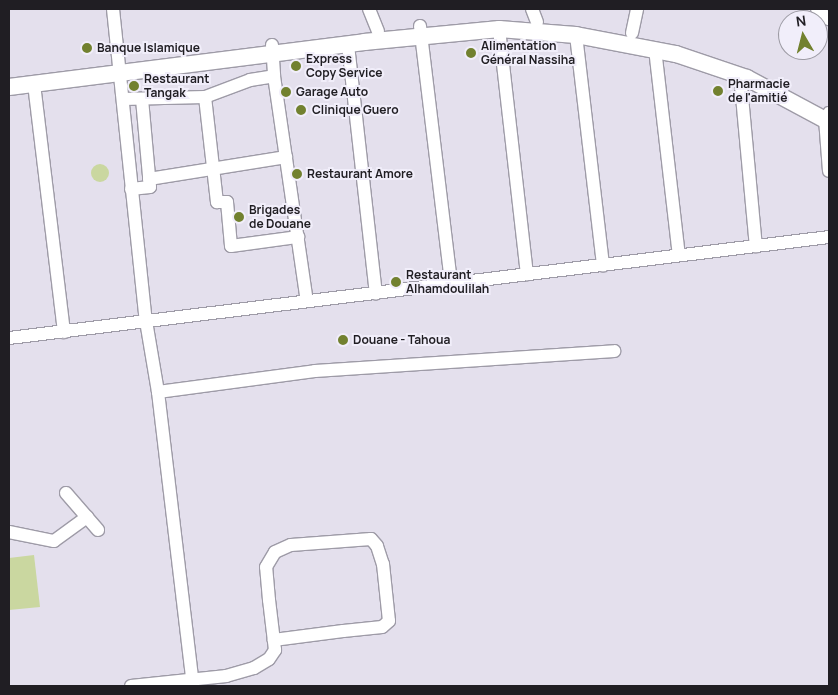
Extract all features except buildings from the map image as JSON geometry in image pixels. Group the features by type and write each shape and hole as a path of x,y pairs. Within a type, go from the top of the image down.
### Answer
{"main road":[{"path":"272,50 348,45 491,19 534,16 632,33 679,44 744,66 828,116"},
{"path":"9,87 120,69 272,50 378,31 500,29 576,35 655,49 740,75 828,116"},
{"path":"9,77 120,69"}],"street":[{"path":"113,9 130,189 146,322 158,392 192,682"},
{"path":"369,9 378,31"},
{"path":"632,33 637,9"},
{"path":"817,9 829,19"},
{"path":"500,29 527,274"},
{"path":"420,31 451,284"},
{"path":"576,35 603,265"},
{"path":"348,45 376,293"},
{"path":"655,49 678,256"},
{"path":"272,50 274,76 308,302"},
{"path":"740,75 756,246"},
{"path":"123,99 206,97 250,80 274,76"},
{"path":"34,84 64,332"},
{"path":"206,97 217,202 227,202 231,246 298,237"},
{"path":"130,189 150,187 142,99"},
{"path":"828,116 829,171"},
{"path":"149,179 286,157"},
{"path":"9,338 829,237"},
{"path":"158,392 315,371 614,351"},
{"path":"66,493 98,530"},
{"path":"9,532 54,541 87,517"},
{"path":"131,686 192,682 226,676 254,668 269,659 275,650 266,568 275,552 291,545 371,539 377,546 383,564 390,621 382,626 274,640"}],"green space":[{"path":"100,164 106,167 109,173 106,179 100,182 94,179 91,173 94,167"},
{"path":"34,555 40,607 9,610 9,558"}],"place":[{"name":"Banque Islamique","path":"87,48"},
{"name":"Alimentation Général Nassiha","path":"471,53"},
{"name":"Express Copy Service","path":"296,66"},
{"name":"Restaurant Tangak","path":"134,86"},
{"name":"Pharmacie de l'amitié","path":"718,91"},
{"name":"Garage Auto","path":"286,92"},
{"name":"Clinique Guero","path":"301,110"},
{"name":"Restaurant Amore","path":"297,174"},
{"name":"Brigades de Douane","path":"239,217"},
{"name":"Restaurant Alhamdoulilah","path":"396,282"},
{"name":"Douane - Tahoua","path":"343,340"}]}
